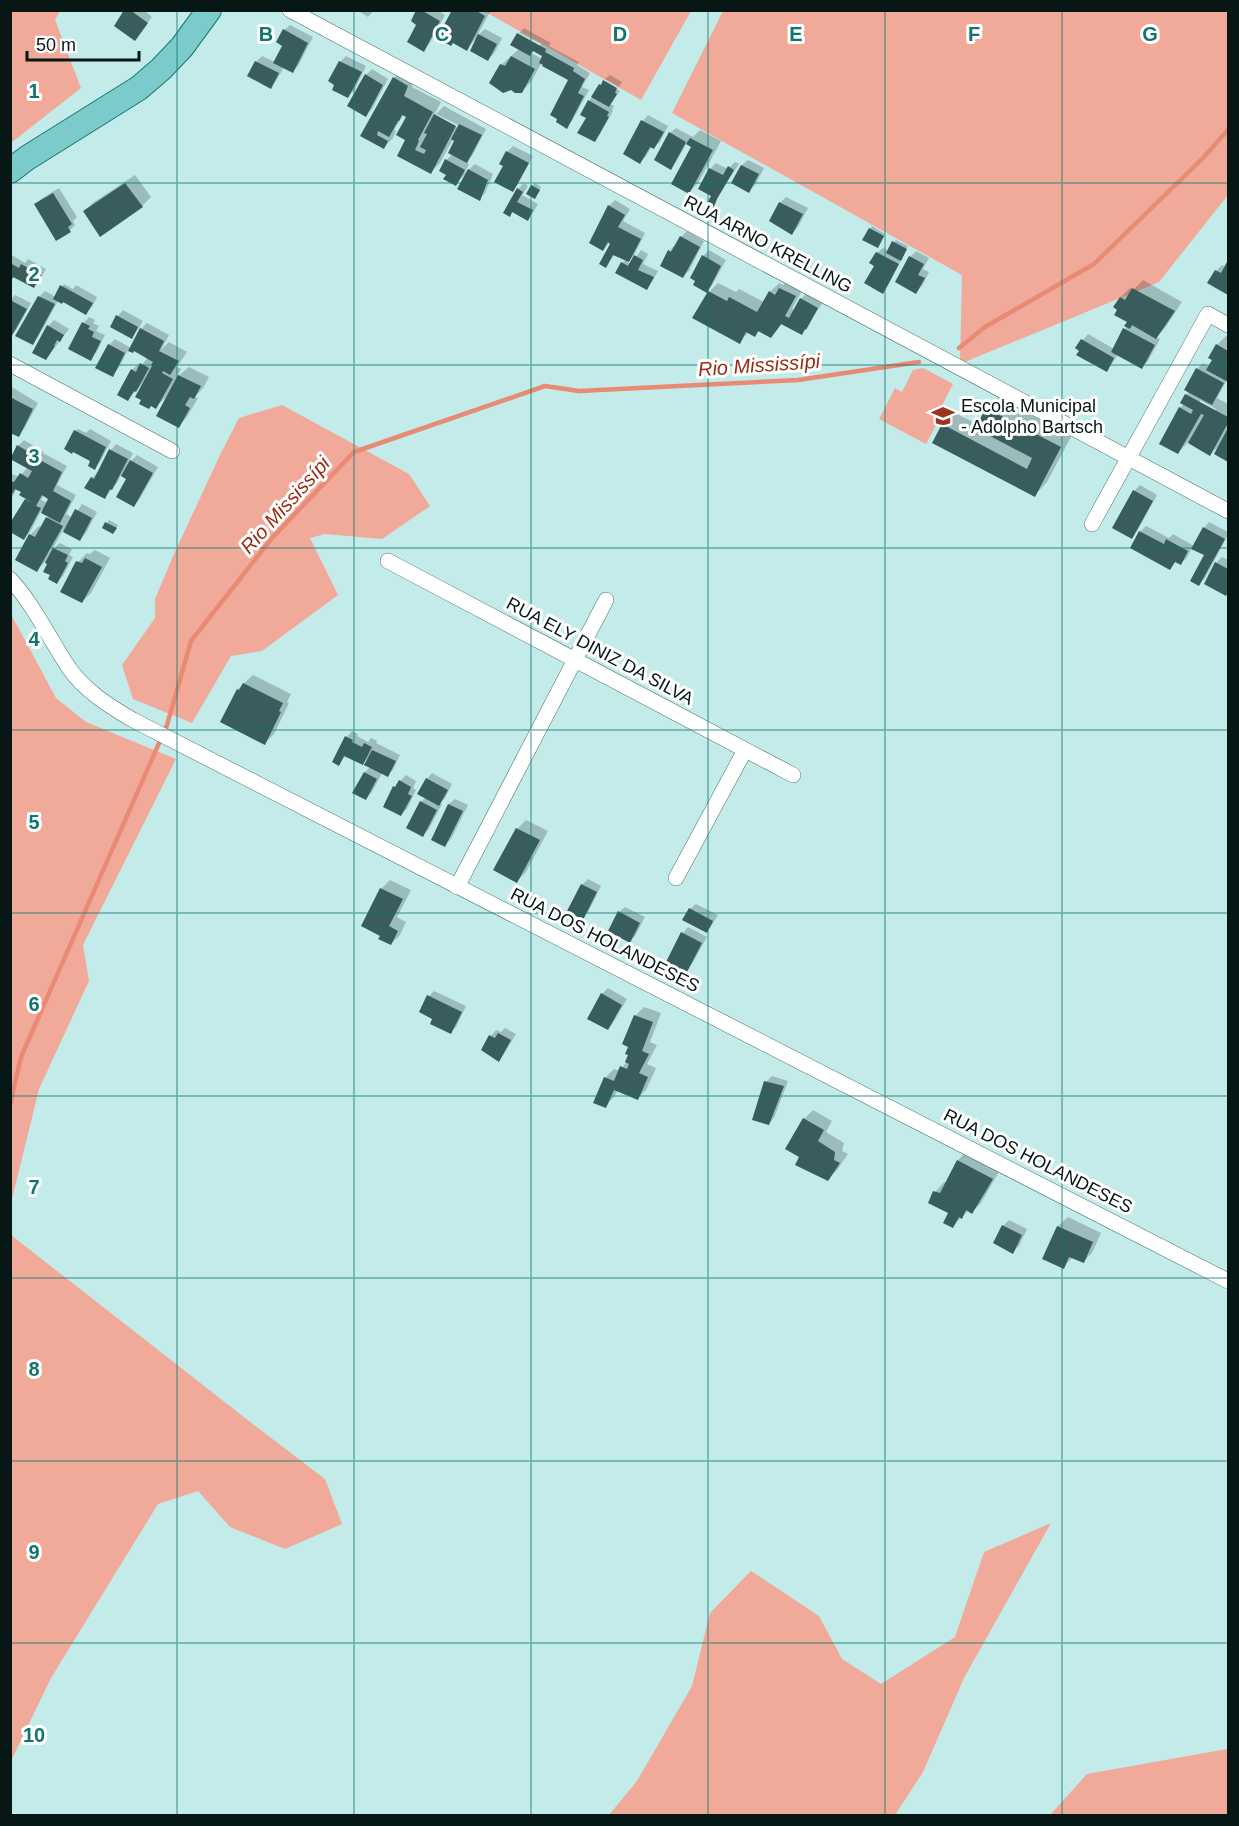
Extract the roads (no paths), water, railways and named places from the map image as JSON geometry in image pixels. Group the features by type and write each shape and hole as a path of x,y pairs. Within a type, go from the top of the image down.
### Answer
{"main road":[{"path":"10,171 139,87 161,69 182,47 209,10"}],"street":[{"name":"RUA ARNO KRELLING","path":"290,10 1228,512"},
{"path":"1092,524 1130,459 1208,314 1228,325"},
{"path":"10,364 172,451"},
{"name":"RUA ELY DINIZ DA SILVA","path":"388,561 793,775"},
{"name":"RUA DOS HOLANDESES","path":"10,579 23,592 70,669 104,703 153,731 1228,1281"},
{"path":"458,886 606,600"},
{"path":"676,878 745,750"}],"waterway":[{"name":"Rio Mississípi","path":"959,348 985,327 1094,264 1202,159 1228,130"},
{"name":"Rio Mississípi","path":"10,1105 21,1057 167,725 191,641 272,538 354,452 545,386 579,391 798,380 919,362"}],"place":[{"name":"Escola Municipal - Adolpho Bartsch","path":"943,416"}]}
